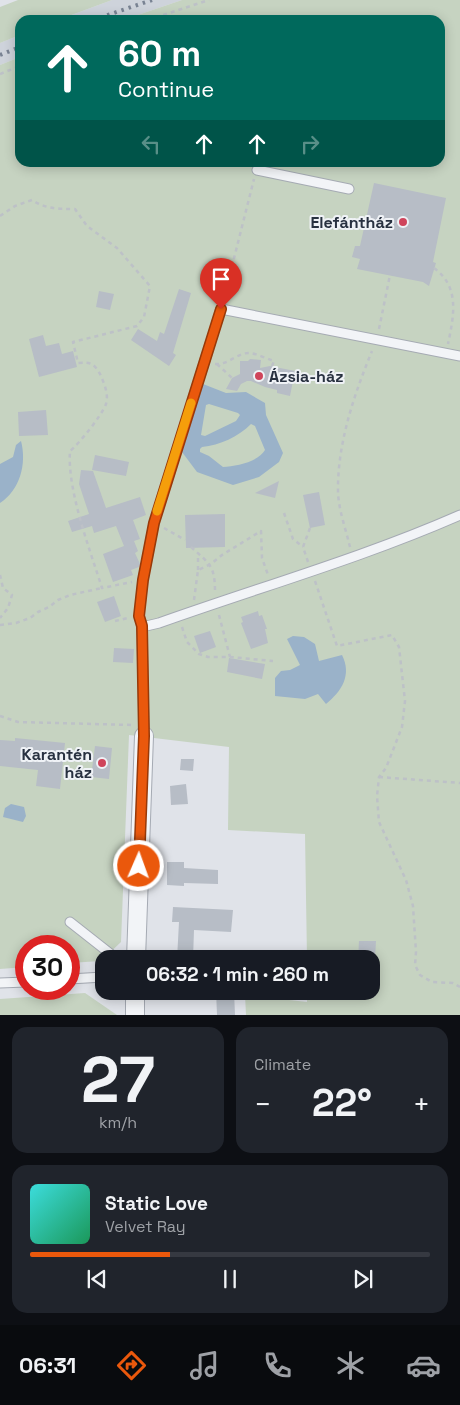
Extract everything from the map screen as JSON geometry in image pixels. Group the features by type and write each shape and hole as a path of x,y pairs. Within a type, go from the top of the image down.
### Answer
{"street":[{"path":"136,950 144,731"},
{"path":"135,1000 135,1015"}],"lane":[{"path":"257,170 349,189"},
{"path":"144,731 142,626 139,616 143,580 154,523 221,309 460,356"},
{"path":"142,626 272,586 406,539 460,515"},
{"path":"70,922 106,950"},
{"path":"80,978 95,978"},
{"path":"0,983 15,982"}],"path":[{"path":"163,15 209,0"},
{"path":"0,74 15,68"},
{"path":"221,309 257,170"},
{"path":"0,216 14,206 32,200 55,210 74,209 87,226 116,248 150,286 144,317 137,326 73,342 78,363 89,362 95,366 106,387 106,405 80,442 70,451 69,461 76,503 102,588"},
{"path":"434,268 447,278 454,292 455,306 446,352"},
{"path":"352,558 338,494 342,447 356,390 376,340 390,275"},
{"path":"217,364 228,362 240,355 250,353 274,361 272,366"},
{"path":"204,360 217,364 232,378"},
{"path":"284,513 293,539 304,547"},
{"path":"154,523 185,540"},
{"path":"310,528 304,547 337,646 392,635 399,647 406,701 402,727 386,768 378,777 376,796 379,822 406,880 413,906 415,965 420,975 432,982 453,983 460,988"},
{"path":"198,570 211,564 261,531 262,558 272,586"},
{"path":"191,547 211,564 215,578 216,604 230,657"},
{"path":"192,612 198,570 198,553"},
{"path":"0,575 3,588 12,595 8,608 0,618"},
{"path":"0,625 16,624 30,618 58,600 70,595 143,580"},
{"path":"178,616 187,642 199,654 208,657 273,661"},
{"path":"0,716 18,722 144,731"},
{"path":"378,777 460,783"}],"shaded area":[{"path":"112,0 182,0 138,15 72,15"},
{"path":"15,37 15,59 0,65 0,43"}],"green space":[{"path":"18,0 112,0 72,15 15,15 15,37 0,43 0,7"},
{"path":"182,0 460,0 460,1015 246,1015 245,1000 307,1002 307,1000 380,1000 380,950 307,950 305,834 228,830 229,747 129,735 121,942 113,950 95,950 95,961 80,962 80,935 15,935 15,968 0,969 0,65 15,59 15,167 445,167 445,15 138,15"},
{"path":"80,993 85,993 117,1015 0,1015 0,999 80,1000"}],"water":[{"path":"203,384 226,393 246,392 265,403 266,415 283,453 279,462 259,477 233,485 197,472 182,452","holes":["209,404 238,413 240,415 236,421 205,436 201,435 206,405","251,424 255,426 265,450 257,458 223,467 209,456 200,452 202,447 228,440"]},
{"path":"21,441 23,459 20,476 13,491 0,503 0,464 13,457 16,445"},
{"path":"293,636 304,637 315,644 319,661 342,655 345,662 346,676 337,694 326,704 318,694 305,699 275,696 275,678 281,671 290,670 300,665 287,639"},
{"path":"11,804 24,807 26,816 23,822 3,817 5,808"}],"building":[{"name":"Elefántház","path":"374,183 446,198 433,262 436,263 429,286 423,282 357,269 360,259 352,257 355,246 360,246"},
{"path":"179,289 191,293 173,353 176,355 169,366 131,340 138,329 157,341 160,332 164,334"},
{"path":"99,291 114,294 110,310 96,307"},
{"path":"43,335 46,346 59,343 62,354 73,351 77,367 39,377 29,339"},
{"name":"Ázsia-ház","path":"250,359 261,360 260,368 270,366 295,371 290,396 277,393 277,390 251,381 241,384 237,391 226,389 232,378 240,374 240,361 248,361"},
{"path":"46,410 48,435 19,436 18,412"},
{"path":"95,455 129,462 126,476 92,470"},
{"path":"81,470 93,471 106,508 140,497 146,515 133,520 140,539 134,541 138,551 135,553 140,564 139,567 131,570 133,575 113,582 103,554 124,546 116,526 94,533 92,526 72,532 68,521 89,514 79,484"},
{"path":"279,481 275,498 255,493"},
{"path":"319,492 325,525 310,528 303,495"},
{"path":"225,514 225,547 186,548 185,515"},
{"path":"114,596 121,616 105,622 97,602"},
{"path":"258,611 259,616 262,615 267,629 265,629 268,643 251,649 241,623 243,622 241,617"},
{"path":"210,631 216,647 200,653 194,636"},
{"path":"114,648 134,649 133,663 113,662"},
{"path":"229,658 265,664 262,679 227,672"},
{"path":"15,738 65,743 60,789 36,786 38,770 0,766 0,740 15,741"},
{"name":"Karantén ház","path":"95,746 112,748 109,779 91,777"},
{"path":"181,759 194,759 193,771 180,770"},
{"path":"186,784 188,804 171,805 170,786"},
{"path":"167,862 184,862 184,868 218,870 218,884 184,883 184,886 167,885"},
{"path":"173,907 233,910 231,932 194,930 193,950 177,950 179,922 172,922"},
{"path":"359,941 376,941 376,950 358,950"},
{"path":"216,1000 234,1000 235,1015 217,1015"}],"railway":[{"path":"108,15 152,0"},
{"path":"0,55 15,49"}],"slow traffic":[{"path":"157,511 191,403"}],"place":[{"name":"Elefántház","path":"403,222"},
{"name":"Ázsia-ház","path":"259,376"},
{"name":"Karantén ház","path":"102,763"}],"route":[{"path":"139,866 144,736 142,626 139,616 143,580 154,523 210,339 221,309"}]}
